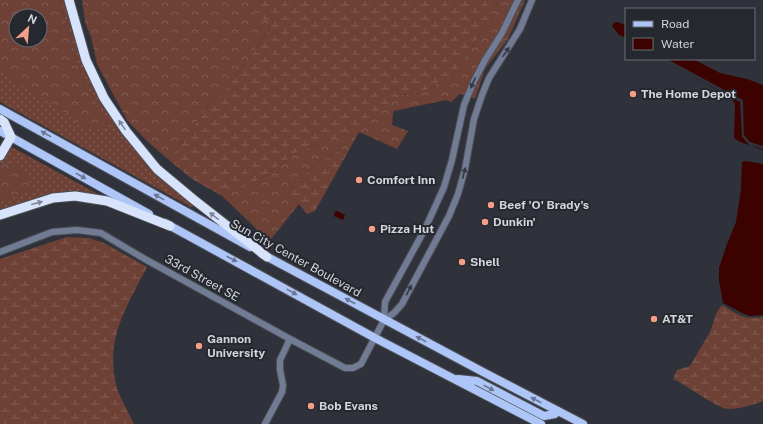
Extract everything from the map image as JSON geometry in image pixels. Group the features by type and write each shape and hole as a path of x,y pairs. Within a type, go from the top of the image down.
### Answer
{"highway":[{"path":"69,0 86,60 104,98 126,131 157,169 267,257"},
{"path":"0,119 4,122 11,137 0,156"},
{"path":"0,215 53,198 75,196 107,201 170,226"}],"main road":[{"name":"Sun City Center Boulevard","path":"0,109 267,257 583,424"},
{"path":"0,131 375,338 542,424"},
{"path":"452,378 476,381 544,416 555,414 558,411"}],"street":[{"path":"384,320 385,302 425,229 444,187 452,160 464,105 474,80 502,34 518,0"},
{"path":"384,320 394,313 402,304 449,216 458,194 465,169 474,120 482,95 489,78 520,29 532,0"},
{"name":"33rd Street SE","path":"0,252 52,232 77,230 101,233 290,339 345,368 353,368 361,364 384,320"},
{"path":"265,424 282,392 283,385 280,360 290,339"}],"green space":[{"path":"0,0 60,0 78,65 86,86 108,122 108,128 106,130 91,129 0,71"},
{"path":"60,0 66,0 101,98 195,206 191,207 0,102 0,71 91,129 96,103 86,86 78,65"},
{"path":"82,0 265,0 256,5 271,23 269,30 229,86 209,105 169,160 148,142 127,120 97,64 91,37 85,22"},
{"path":"265,0 493,0 497,3 490,19 453,74 421,93 401,95 369,121 323,143 302,149 266,175 249,185 222,196 192,179 169,160 209,105 229,86 269,30 271,23 255,14 256,5"},
{"path":"493,0 515,0 503,25 476,71 465,95 460,94 451,102 446,100 394,111 392,125 408,131 397,149 359,132 349,150 332,154 292,185 290,197 299,204 271,239 260,232 222,196 249,185 266,175 302,149 323,143 401,95 421,93 453,74 490,19 497,3"},
{"path":"521,0 525,0 508,39 485,69 475,99 470,97 482,72 510,25"},
{"path":"10,146 98,194 86,194 0,212 0,201 31,191 2,164 0,165 0,162"},
{"path":"349,150 315,211 307,214 299,204 290,197 292,185 332,154"},
{"path":"9,163 25,174 29,182 31,192 0,201 0,165"},
{"path":"67,237 89,238 104,243 147,267 119,325 113,355 117,388 134,424 0,424 0,259"},
{"path":"722,305 741,316 751,318 763,317 763,401 746,407 730,409 725,408 673,379 677,370 690,366 710,332 717,312"}],"water":[{"path":"617,22 625,25 625,38 619,35 612,26"},
{"path":"669,60 695,60 720,73 747,79 763,85 763,146 750,142 744,135 743,100"},
{"path":"672,65 740,102 742,137 749,145 763,150 740,142 734,138 735,104 730,97"},
{"path":"746,161 763,164 763,315 750,316 723,303 719,281 719,268 736,222 741,189 742,162"},
{"path":"335,211 345,215 343,220 334,216"}],"place":[{"name":"The Home Depot","path":"633,94"},
{"name":"Comfort Inn","path":"359,180"},
{"name":"Beef 'O' Brady's","path":"491,205"},
{"name":"Dunkin'","path":"485,222"},
{"name":"Pizza Hut","path":"372,229"},
{"name":"Shell","path":"462,262"},
{"name":"AT&T","path":"654,319"},
{"name":"Gannon University","path":"199,346"},
{"name":"Bob Evans","path":"311,406"}]}
